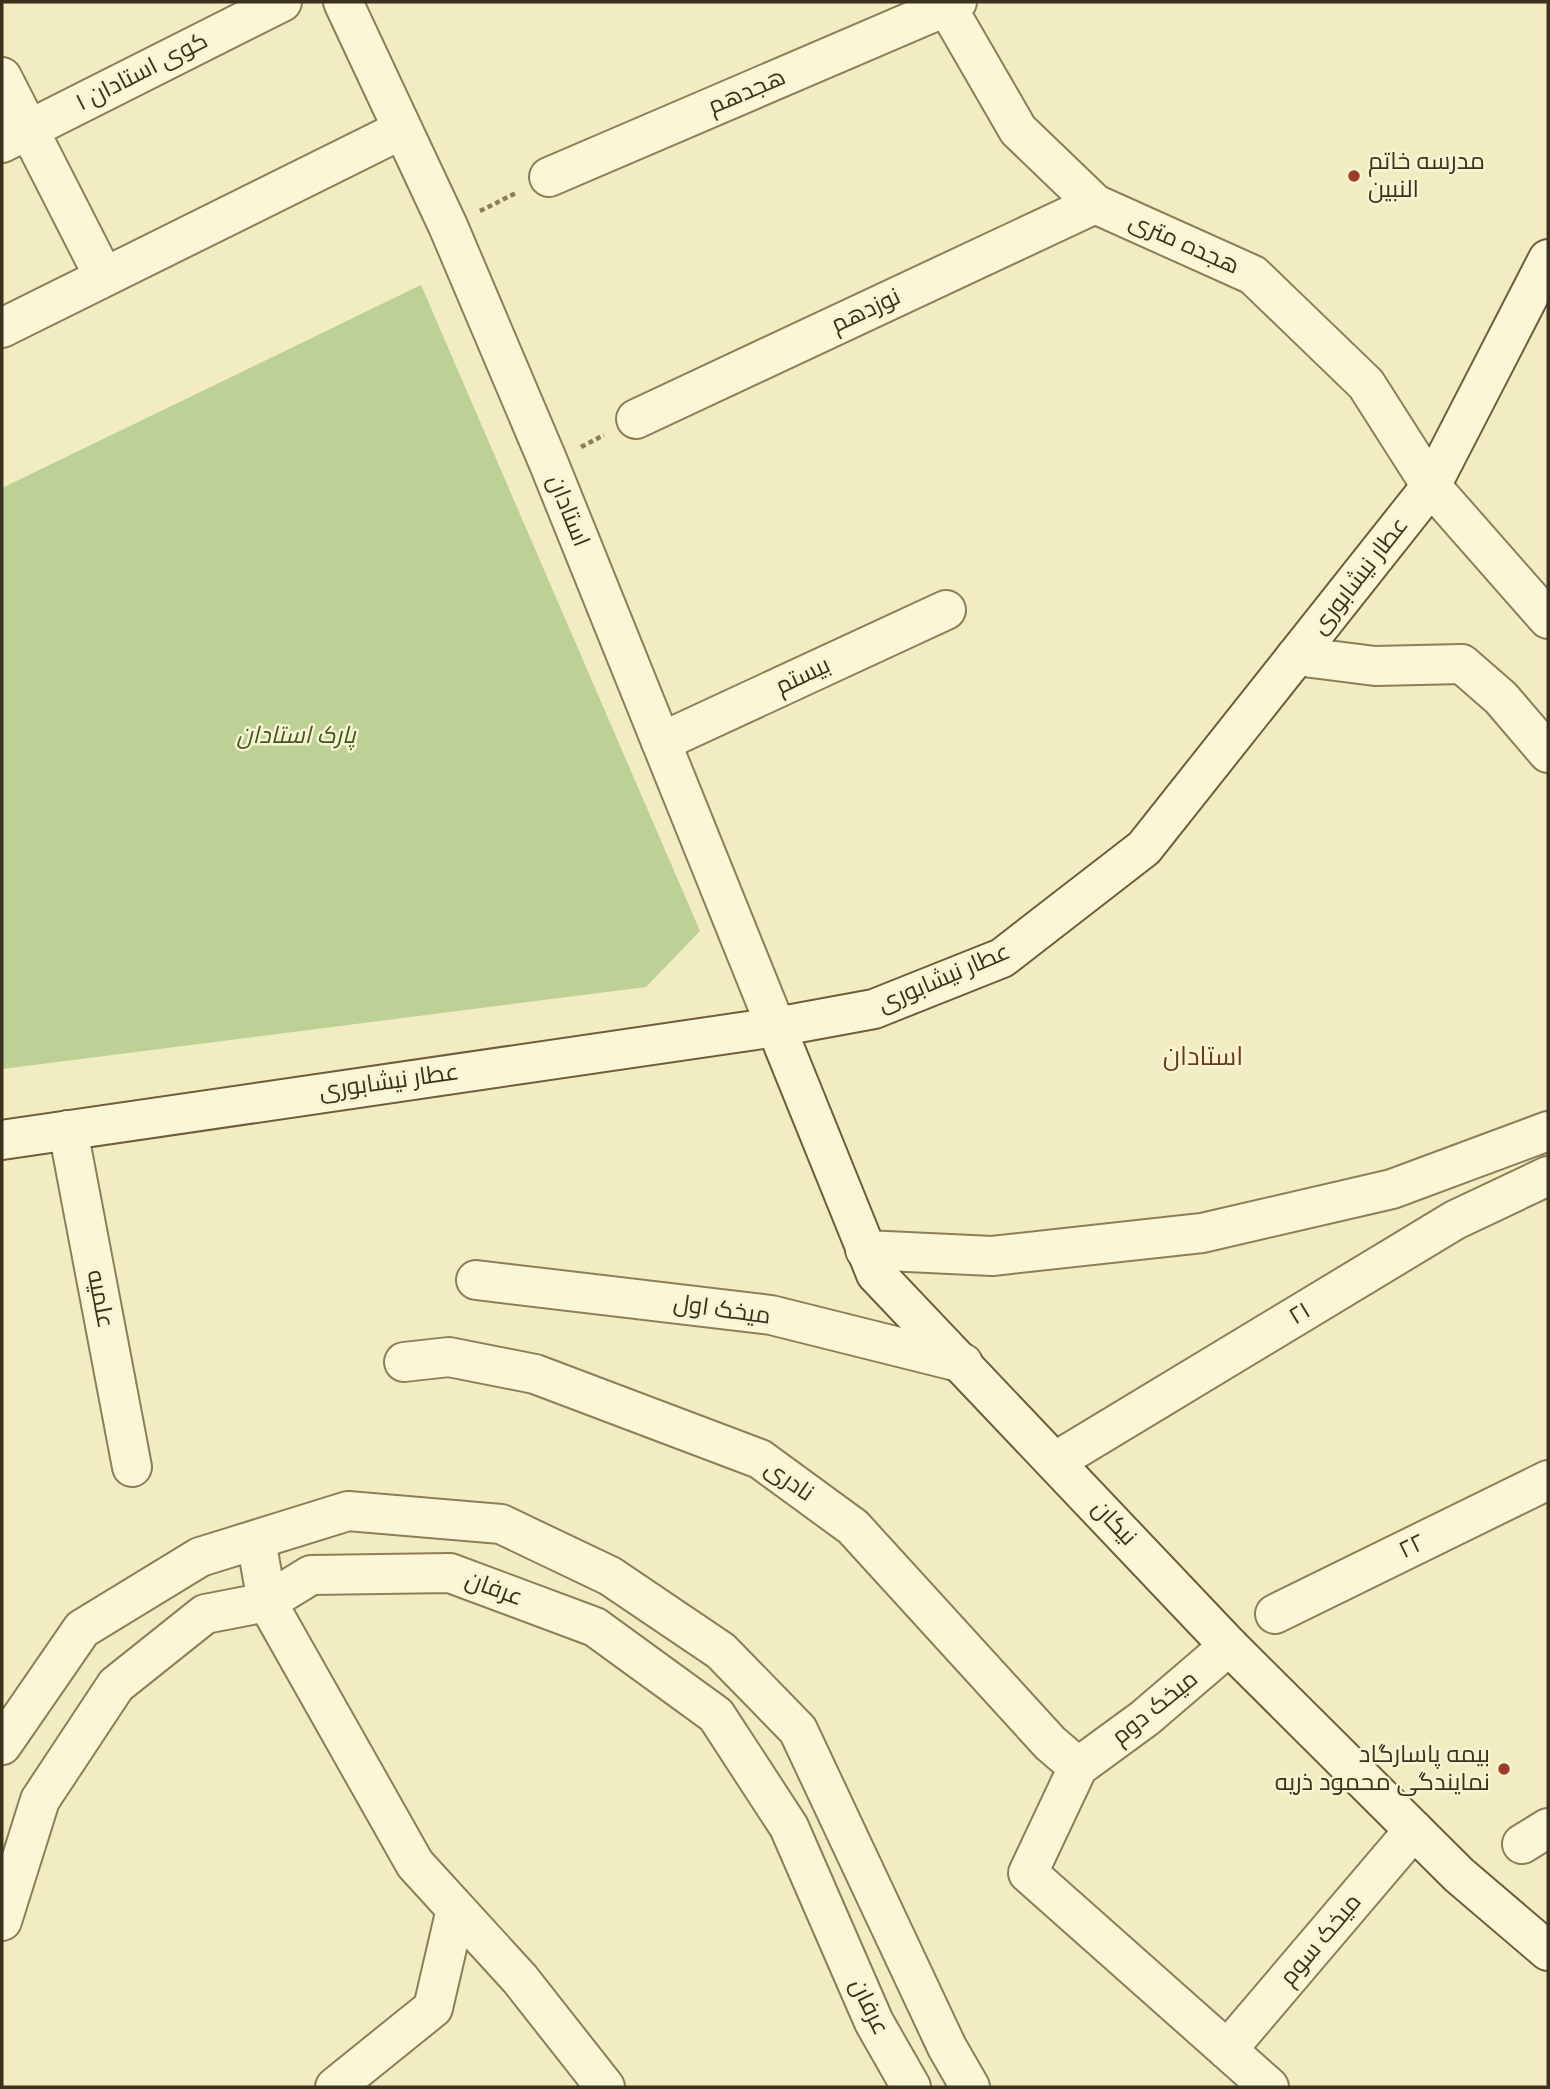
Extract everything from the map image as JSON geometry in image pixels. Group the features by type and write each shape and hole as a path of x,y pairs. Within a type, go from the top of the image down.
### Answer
{"street":[{"name":"کوی استادان ۱","path":"15,136 282,2"},
{"name":"استادان","path":"343,2 448,226 549,464 776,1027"},
{"name":"هجدهم","path":"549,177 949,3"},
{"name":"هجده متری","path":"949,3 1018,130 1095,204 1253,275 1366,384 1431,486 1548,619"},
{"path":"2,77 15,136 104,277"},
{"path":"2,328 401,130"},
{"name":"نوزدهم","path":"636,419 1095,204"},
{"name":"عطار نیشابوری","path":"2,1140 776,1027 873,1010 1002,958 1144,848 1431,486 1548,259"},
{"name":"بیستم","path":"661,742 946,610"},
{"path":"1296,656 1375,666 1462,664 1501,698 1548,753"},
{"name":"نیکان","path":"776,1027 876,1274 1229,1646 1459,1875 1548,1951"},
{"name":"علمیه","path":"68,1130 132,1467"},
{"path":"865,1250 992,1256 1202,1233 1392,1189 1548,1131"},
{"name":"۲۱","path":"1056,1461 1455,1220 1548,1175"},
{"name":"میخک اول","path":"476,1280 771,1315 963,1363"},
{"name":"نادری","path":"404,1362 449,1357 535,1374 760,1459 853,1527 1050,1742 1078,1767"},
{"name":"۲۲","path":"1275,1614 1548,1480"},
{"path":"2,1745 82,1629 200,1557 348,1511 501,1524 610,1576 721,1651 798,1730 947,2047 970,2087"},
{"path":"256,1540 267,1602 415,1864 520,1979 605,2087"},
{"name":"عرفان","path":"2,1921 40,1800 116,1685 205,1614 267,1602 311,1575 450,1573 595,1627 716,1715 789,1827 873,2022 911,2087"},
{"name":"میخک دوم","path":"1078,1767 1146,1718 1229,1646"},
{"path":"1078,1767 1028,1873 1269,2087"},
{"name":"میخک سوم","path":"1227,2050 1414,1830"},
{"path":"335,2087 433,2008 456,1909"}],"path":[{"path":"448,226 549,177"},
{"path":"549,464 636,419"}],"green space":[{"name":"پارک استادان","path":"421,285 700,931 646,987 2,1069 2,488"}],"place":[{"name":"مدرسه خاتم النبین","path":"1354,176"},
{"name":"بیمه پاسارگاد نمایندگی محمود ذریه","path":"1504,1769"}],"district":[{"name":"استادان","path":"1203,1057"}]}
